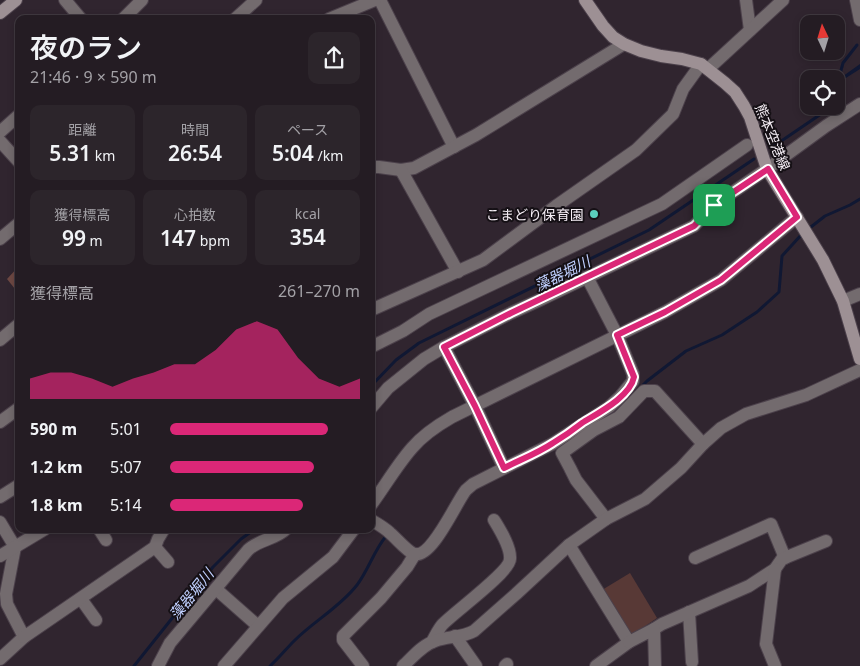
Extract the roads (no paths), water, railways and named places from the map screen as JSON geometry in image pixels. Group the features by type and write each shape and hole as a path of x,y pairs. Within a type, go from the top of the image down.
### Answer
{"main road":[{"path":"0,13 16,0"},
{"name":"熊本空港線","path":"585,0 613,37 624,44 641,51 682,59 704,67 734,92 744,106 768,169 823,260 844,301 860,359"}],"street":[{"path":"65,0 77,15"},
{"path":"127,15 142,0"},
{"path":"239,15 256,0"},
{"path":"339,15 375,0"},
{"path":"380,0 454,147"},
{"path":"746,0 750,30"},
{"path":"375,308 483,260 636,150 673,114 683,89 704,67 750,30 783,0"},
{"path":"856,0 860,17"},
{"path":"375,167 401,170 414,168 476,135 624,44"},
{"path":"375,403 388,388 424,359 444,347 694,226 714,205 860,104"},
{"path":"0,132 15,119"},
{"path":"0,141 15,158"},
{"path":"375,345 399,333 429,314 662,204 746,145"},
{"path":"401,170 458,272"},
{"path":"375,500 412,448 447,420 665,312 721,280 799,221"},
{"path":"0,240 15,227"},
{"path":"375,523 389,532 409,551 421,554 433,543 460,498 473,484 552,444 609,407 629,388 634,377 617,335 587,277"},
{"path":"844,301 860,294"},
{"path":"0,340 15,327"},
{"path":"444,347 475,406 504,468"},
{"path":"403,666 432,642 468,634 477,628 568,545 606,519 646,498 682,468 702,444 721,428 746,414 806,396 860,370"},
{"path":"606,519 576,480 562,453 594,430 620,417 644,391 654,391 702,444"},
{"path":"0,422 15,411"},
{"path":"0,497 15,488"},
{"path":"432,642 442,625 484,589 510,563 508,550 494,520"},
{"path":"0,522 15,547 6,594 6,604 24,637"},
{"path":"695,558 771,524 786,558"},
{"path":"0,556 38,533"},
{"path":"0,659 24,637 156,547 162,533"},
{"path":"158,666 170,643 252,546 280,533"},
{"path":"224,666 288,593 333,557 351,533"},
{"path":"596,666 629,642 662,624 749,586 775,569 782,559 826,541"},
{"path":"568,545 629,642"},
{"path":"156,547 168,562"},
{"path":"363,666 343,640 343,636 386,592 407,567 415,554"},
{"path":"775,569 766,644 775,666"},
{"path":"216,589 258,626"},
{"path":"81,599 96,620"},
{"path":"689,612 692,662"},
{"path":"654,629 655,666"},
{"path":"455,636 476,666"}],"water":[{"path":"860,64 860,69 845,79 845,75"}],"waterway":[{"name":"藻器堀川","path":"841,70 843,63 857,45"},
{"name":"藻器堀川","path":"771,148 820,115"},
{"name":"藻器堀川","path":"375,382 396,360 419,343 649,230 754,159"},
{"path":"807,230 825,216 860,199"},
{"path":"640,388 686,351 722,335 757,312 779,292 782,256 802,234"},
{"name":"藻器堀川","path":"134,666 213,567 249,533"},
{"path":"270,666 294,641 350,593 361,579 387,535"}],"place":[{"name":"こまどり保育園","path":"594,214"}]}
